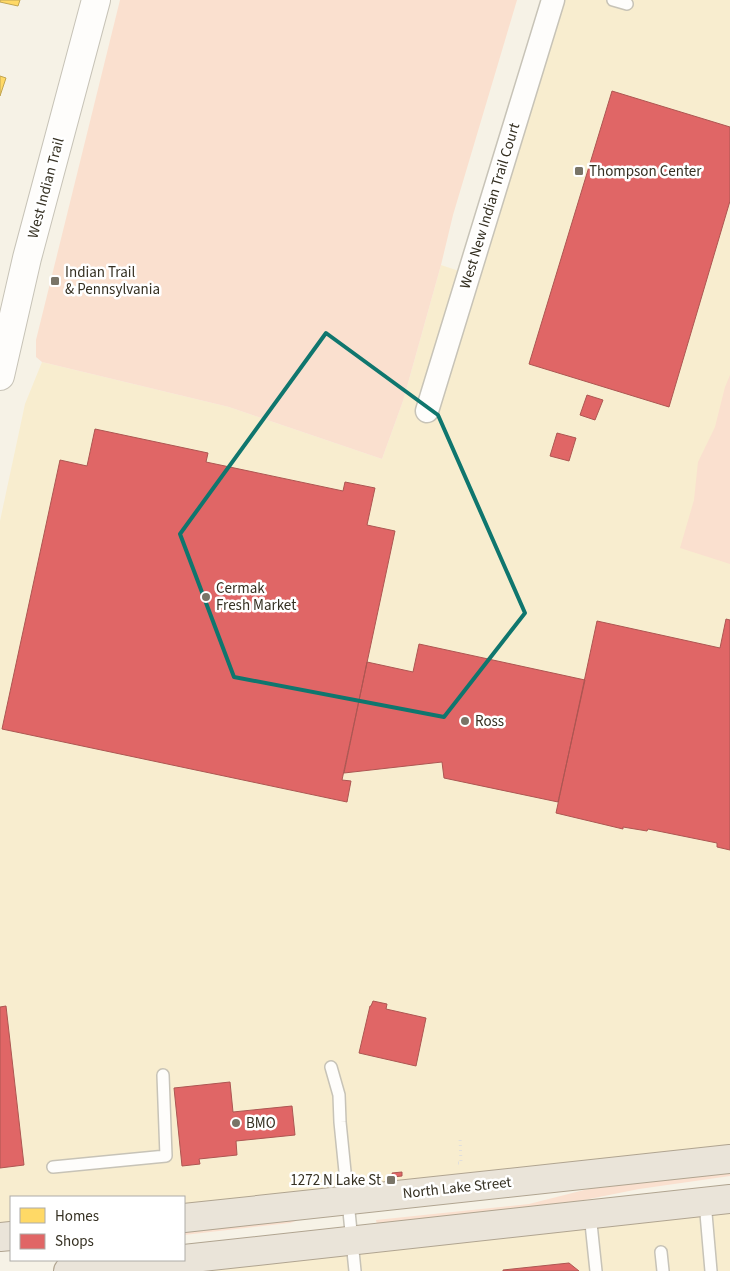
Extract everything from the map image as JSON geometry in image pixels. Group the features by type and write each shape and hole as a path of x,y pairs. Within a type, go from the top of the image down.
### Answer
{"main road":[{"name":"West Indian Trail","path":"0,376 6,320 96,0"},
{"name":"North Lake Street","path":"185,1218 730,1159"},
{"path":"185,1259 718,1201"},
{"path":"68,1271 163,1261"}],"street":[{"name":"West New Indian Trail Court","path":"427,411 554,0"}],"lane":[{"path":"613,0 627,4"},
{"path":"331,1067 339,1095 355,1271"},
{"path":"52,1167 166,1156 163,1075"},
{"path":"711,1271 718,1201"},
{"path":"590,1214 596,1271"},
{"path":"661,1252 663,1271"}],"path":[{"path":"452,1164 461,1163 460,1136"}],"highlighted area":[{"path":"326,333 438,415 525,613 444,717 234,677 180,534"}],"shaded area":[{"path":"120,0 517,0 453,215 403,401 382,459 229,407 42,362 36,357 36,340"},
{"path":"542,0 730,0 730,1146 185,1205 185,1196 10,1196 10,1223 0,1224 0,521 25,404 42,362 229,407 382,459 403,401 441,265 459,271"},
{"path":"730,375 730,564 680,548 694,500 698,462 715,427"},
{"path":"730,1171 730,1176 639,1189 554,1206 377,1225 376,1220 529,1204 600,1186"},
{"path":"730,1212 730,1271 183,1271"},
{"path":"294,1218 296,1221 185,1235 185,1230"}],"building: Homes":[{"path":"0,0 20,0 18,6 0,2"},
{"path":"0,76 6,78 0,96"}],"building: Shops":[{"path":"612,91 730,127 730,201 669,407 529,364"},
{"path":"587,395 603,400 595,420 580,415"},
{"name":"Cermak Fresh Market","path":"95,429 208,453 206,462 343,491 345,482 375,488 367,525 395,531 342,780 351,781 347,802 2,729 60,460 87,466"},
{"path":"557,433 576,438 569,461 550,456"},
{"path":"726,619 730,620 730,850 717,847 717,843 648,829 647,831 623,827 623,829 556,813 597,621 720,648"},
{"name":"Ross","path":"419,644 585,680 558,802 444,778 442,762 344,773 367,662 413,672"},
{"path":"373,1001 387,1004 386,1009 426,1018 416,1066 359,1053 370,1006"},
{"path":"6,1006 24,1165 0,1168 0,1007"},
{"name":"BMO","path":"230,1082 233,1112 292,1106 295,1135 236,1141 237,1155 199,1159 200,1164 182,1166 174,1088"},
{"path":"402,1172 402,1176 393,1177 392,1173"},
{"path":"569,1263 579,1271 503,1271 503,1270"}],"place":[{"name":"Thompson Center","path":"579,171"},
{"name":"Indian Trail & Pennsylvania","path":"55,281"},
{"name":"Cermak Fresh Market","path":"206,597"},
{"name":"Ross","path":"465,721"},
{"name":"BMO","path":"236,1123"},
{"name":"1272 N Lake St","path":"391,1180"}]}
